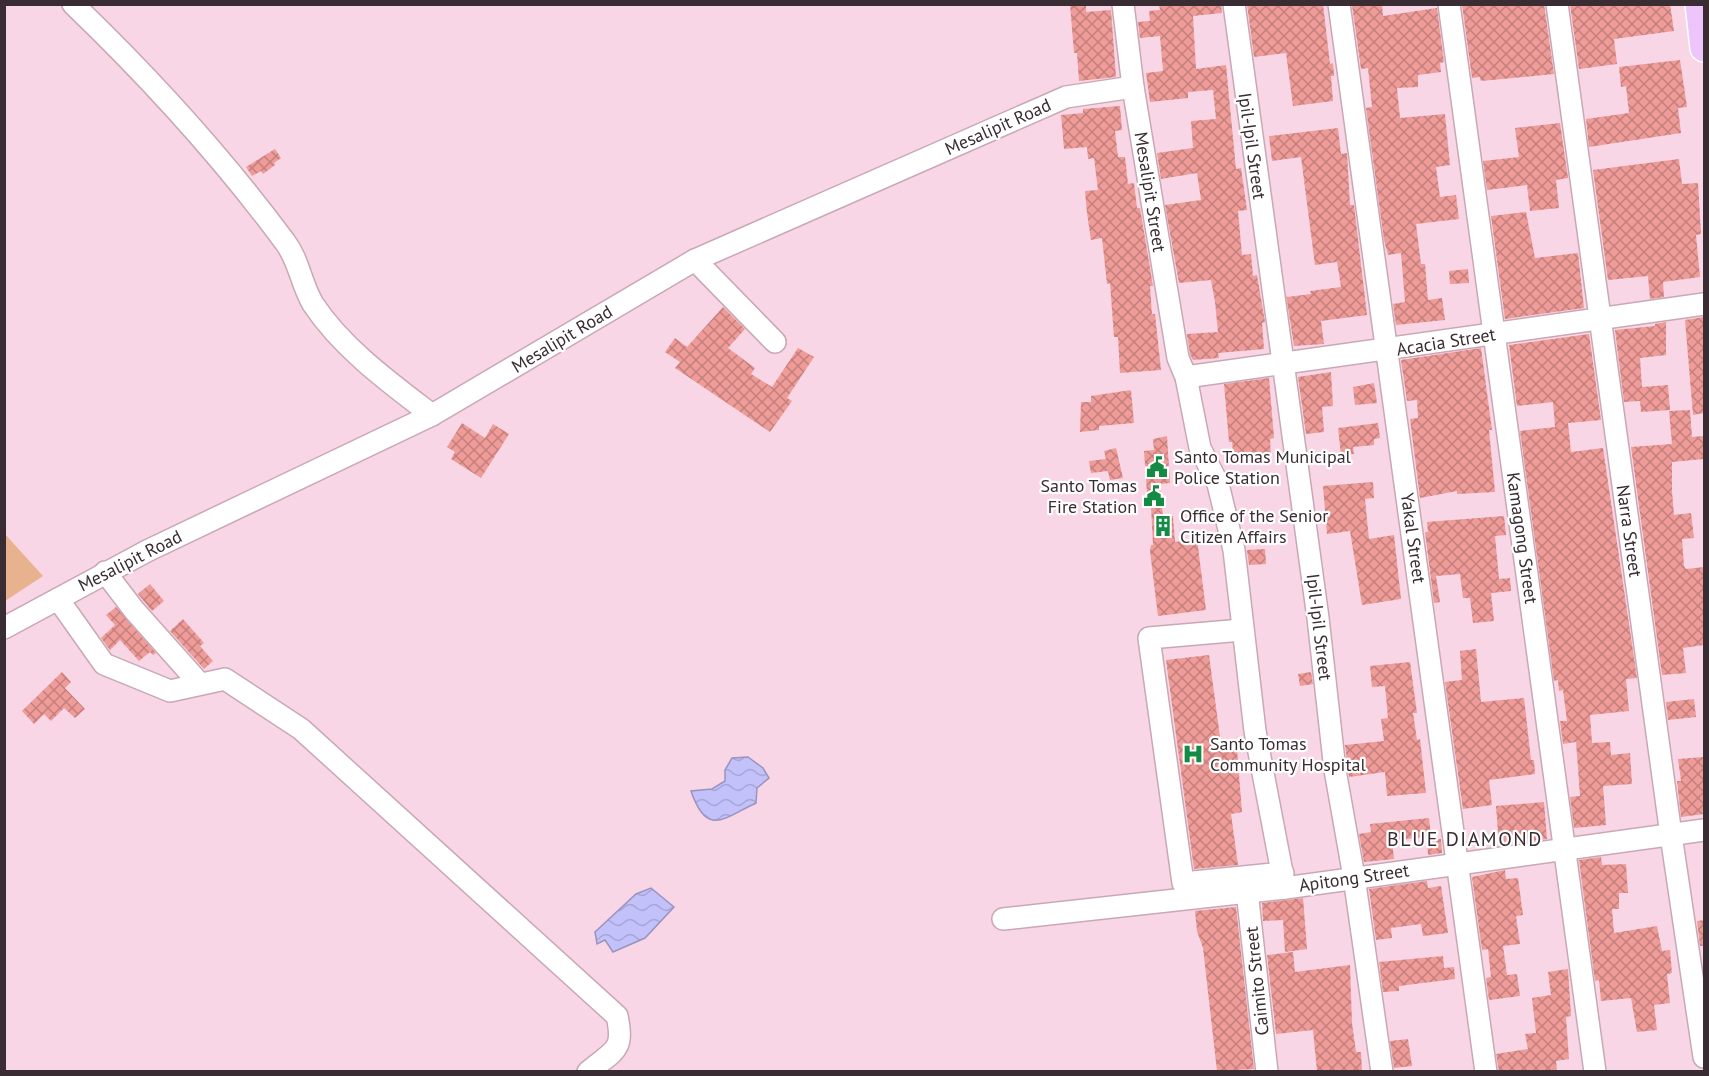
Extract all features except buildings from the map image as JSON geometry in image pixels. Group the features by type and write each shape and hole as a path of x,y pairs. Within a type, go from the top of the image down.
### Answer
{"main road":[{"path":"1699,4 1704,48"}],"street":[{"path":"73,4 121,50 240,185 287,244 298,263 311,301 327,323 381,376 432,415"},
{"name":"Mesalipit Street","path":"1123,4 1133,87 1178,358 1186,377 1200,448 1218,484 1234,549 1255,731 1284,880"},
{"name":"Ipil-Ipil Street","path":"1234,4 1318,618 1335,770 1354,877 1382,1071"},
{"name":"Yakal Street","path":"1339,4 1486,1071"},
{"name":"Kamagong Street","path":"1449,4 1595,1071"},
{"name":"Narra Street","path":"1557,4 1671,835 1704,1057"},
{"name":"Mesalipit Road","path":"4,628 105,572 432,415 695,260 1066,97 1133,87"},
{"path":"695,260 775,342"},
{"name":"Acacia Street","path":"1186,377 1387,351 1599,317 1704,304"},
{"path":"105,572 134,610 200,684"},
{"path":"58,599 104,664 170,691 225,679 302,729 617,1016 621,1036 619,1046 588,1071"},
{"path":"1242,630 1149,639 1184,883 1284,880"},
{"name":"Apitong Street","path":"1003,919 1247,891 1284,880 1354,877 1704,830"},
{"name":"Caimito Street","path":"1247,891 1267,1071"}],"shaded area":[{"path":"4,533 43,576 5,601 4,601"}],"water":[{"path":"748,757 763,768 769,778 757,788 756,803 718,820 703,815 691,791 712,789 725,781 725,770 732,758"},
{"path":"651,888 674,907 645,938 613,952 605,940 597,944 595,932 636,894"}],"place":[{"name":"Santo Tomas Municipal Police Station","path":"1157,467"},
{"name":"Santo Tomas Fire Station","path":"1154,496"},
{"name":"Office of the Senior Citizen Affairs","path":"1163,526"},
{"name":"Santo Tomas Community Hospital","path":"1193,754"}],"district":[{"name":"BLUE DIAMOND","path":"1465,839"}]}
